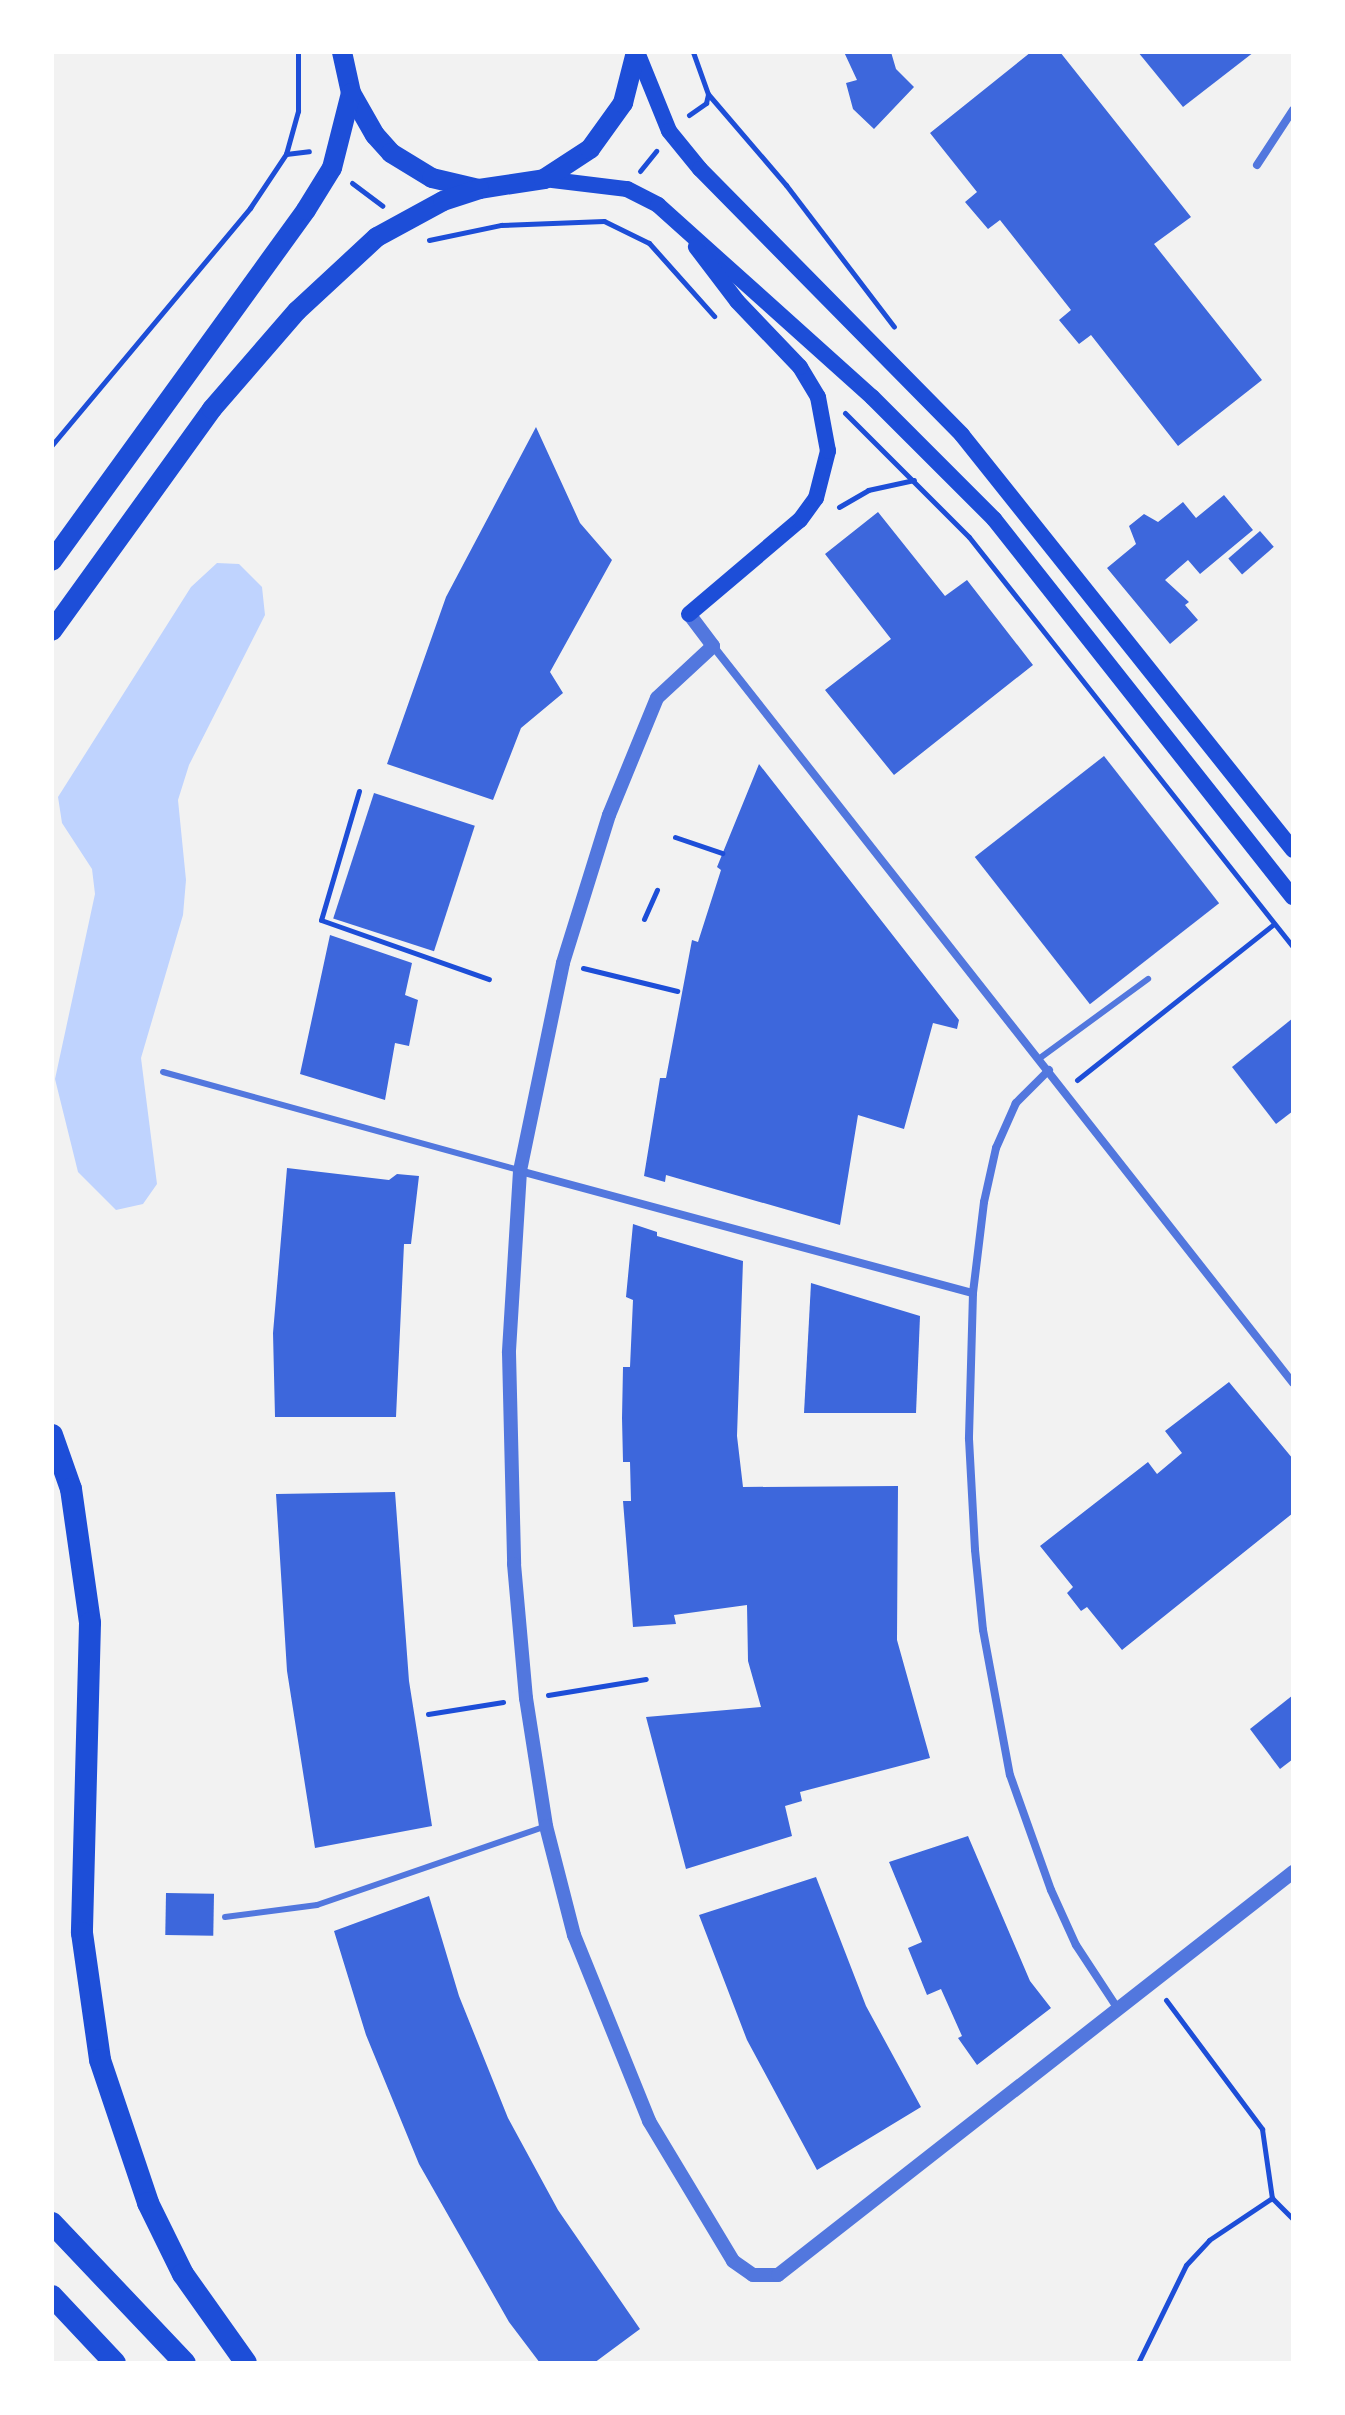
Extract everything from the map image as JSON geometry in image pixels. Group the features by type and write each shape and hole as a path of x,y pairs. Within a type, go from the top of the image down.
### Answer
{"highway":[{"path":"52,1435 71,1489 90,1623 82,1933 100,2060 148,2203 183,2274 246,2363"},
{"path":"52,2223 185,2363"},
{"path":"52,2296 115,2363"}],"main road":[{"path":"342,52 351,93 375,135 391,153 432,178 479,189"},
{"path":"544,179 590,149 609,127 623,103 636,52"},
{"path":"636,52 649,93 692,159 962,435 1293,850"},
{"path":"52,561 306,210 332,168 351,93"},
{"path":"52,631 212,409 307,301 377,237 443,201 479,189 544,179 627,189 673,217 872,397 994,519 1293,897"},
{"path":"673,217 737,301 800,367 818,397 828,451 816,498 778,542 689,614"}],"street":[{"path":"1257,165 1293,110"},
{"path":"689,614 1293,1383"},
{"path":"713,646 657,698 609,815 563,963 520,1171 509,1459 526,1698 546,1826 574,1935 649,2121 733,2261 753,2275 778,2275 1293,1872"},
{"path":"1049,1070 1016,1103 996,1148 973,1293 970,1467 975,1550 995,1704 1010,1775 1051,1890 1076,1945 1118,2009"},
{"path":"520,1171 973,1293"}],"lane":[{"path":"1040,1058 1148,979"},
{"path":"163,1072 520,1171"},
{"path":"225,1917 317,1905 546,1826"}],"path":[{"path":"52,445 250,208 286,154 297,121 298,52"},
{"path":"604,221 649,243 720,322"},
{"path":"818,397 835,403 915,479 988,560 1293,947"},
{"path":"816,498 837,508 878,486 915,479 934,460"},
{"path":"359,791 321,920 489,979"},
{"path":"675,837 722,853"},
{"path":"644,919 657,890"},
{"path":"1065,1090 1274,924"},
{"path":"563,963 677,991"},
{"path":"1152,1983 1262,2129 1272,2198 1293,2219"},
{"path":"1138,2363 1186,2265 1209,2240 1272,2198"}],"water":[{"path":"217,563 239,564 262,587 265,615 189,765 178,800 186,880 183,915 141,1058 157,1184 143,1204 116,1210 78,1172 55,1079 95,894 92,869 62,823 58,797 191,587"}],"building":[{"path":"844,52 891,52 896,69 914,87 874,129 853,109 846,83 857,80"},
{"path":"1031,52 1060,52 1191,217 1154,244 1262,380 1178,446 1091,335 1079,344 1059,320 1071,310 1000,220 988,229 965,202 977,192 930,133"},
{"path":"1138,52 1254,52 1183,107"},
{"path":"536,427 580,523 612,560 550,672 563,693 521,728 493,800 387,764 446,597"},
{"path":"1224,495 1253,530 1200,574 1188,560 1165,580 1189,602 1185,605 1198,620 1170,644 1107,568 1136,544 1129,526 1144,514 1158,522 1183,502 1196,518"},
{"path":"878,512 945,596 967,580 1033,665 894,775 825,690 891,639 825,554"},
{"path":"1260,531 1274,547 1242,574 1228,559"},
{"path":"1104,756 1219,903 1090,1004 975,857"},
{"path":"759,764 959,1020 957,1029 933,1023 904,1129 858,1115 840,1225 666,1175 665,1182 644,1176 660,1078 666,1078 692,940 698,942 721,870 717,867"},
{"path":"374,793 475,826 434,951 333,919"},
{"path":"330,935 412,963 405,995 418,1000 409,1046 395,1043 385,1100 300,1074"},
{"path":"1293,1018 1293,1111 1276,1124 1232,1067"},
{"path":"287,1168 389,1180 397,1174 419,1176 411,1244 404,1244 396,1417 275,1417 273,1333"},
{"path":"633,1224 657,1232 657,1236 743,1261 737,1436 743,1487 898,1486 897,1640 930,1758 800,1792 802,1801 785,1806 792,1836 686,1869 646,1717 761,1707 748,1661 747,1605 674,1615 676,1624 633,1627 623,1501 631,1501 630,1462 623,1462 622,1418 623,1367 630,1367 633,1300 626,1297"},
{"path":"811,1283 920,1316 916,1413 804,1413"},
{"path":"1229,1382 1293,1459 1293,1513 1122,1650 1087,1607 1081,1611 1067,1593 1073,1587 1040,1546 1148,1462 1157,1474 1182,1453 1165,1431"},
{"path":"395,1492 409,1681 432,1826 315,1848 287,1671 276,1494"},
{"path":"1293,1695 1293,1759 1280,1769 1250,1729"},
{"path":"968,1836 1030,1981 1051,2008 977,2065 958,2038 962,2036 941,1989 927,1995 908,1948 922,1942 889,1862"},
{"path":"816,1877 866,2006 921,2107 817,2170 747,2040 699,1915"},
{"path":"166,1893 214,1894 213,1936 165,1935"},
{"path":"429,1896 459,1996 508,2118 558,2210 640,2329 594,2363 540,2363 509,2322 419,2164 366,2035 334,1931"}]}
